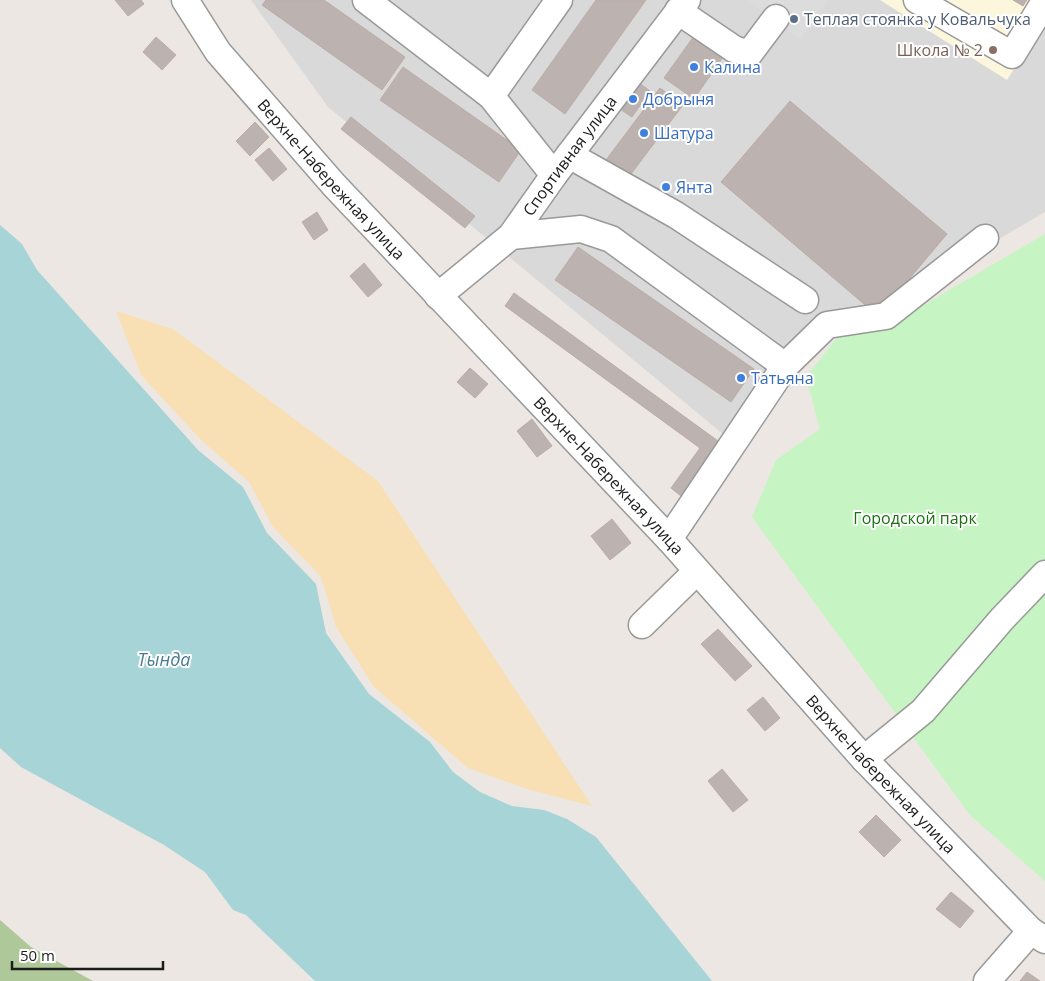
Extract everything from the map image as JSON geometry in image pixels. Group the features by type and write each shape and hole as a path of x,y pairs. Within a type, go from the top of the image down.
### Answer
{"street":[{"name":"Верхне-Набережная улица","path":"185,0 218,52 334,185 669,539 864,759 1038,936"},
{"path":"366,0 491,96 561,165 676,215 806,300"},
{"path":"491,96 559,0"},
{"path":"917,0 1012,56 1045,1"},
{"name":"Спортивная улица","path":"438,296 511,236 561,165 682,6"},
{"path":"682,6 734,49 750,54 776,18"},
{"path":"511,236 581,229 611,239 785,366"},
{"path":"669,539 785,366 827,325 886,316 985,238"},
{"path":"642,625 698,571"},
{"path":"864,759 923,711 1002,619 1045,574"},
{"path":"987,981 1038,936"}],"shaded area":[{"path":"251,0 1045,0 1045,212 791,361 735,444 328,107"},
{"name":"Теплая стоянка у Ковальчука","path":"747,0 828,0 800,39"},
{"name":"Школа № 2","path":"880,0 1045,0 1045,20 1007,80"}],"green space":[{"name":"Городской парк","path":"1045,234 1045,881 970,815 752,517 776,460 820,429 806,377 840,334 881,330"},
{"path":"0,920 31,947 93,981 0,981"}],"sand":[{"path":"116,311 173,329 378,481 592,806 530,790 468,768 374,687 336,627 321,577 273,527 249,482 201,440 141,375"}],"water":[{"name":"Тында","path":"0,225 22,244 37,270 198,450 243,487 267,533 316,584 326,633 369,694 430,742 453,772 480,792 512,806 544,810 567,819 596,837 712,981 315,981 246,915 233,910 205,872 164,845 21,767 0,748"}],"building":[{"path":"115,0 141,0 144,4 128,16"},
{"path":"266,0 324,0 405,57 382,90 262,5"},
{"path":"596,0 646,0 565,114 532,90"},
{"path":"1013,0 1027,0 1023,6"},
{"name":"Калина","path":"694,36 723,57 694,99 664,78"},
{"path":"156,37 176,55 162,70 143,52"},
{"path":"403,67 521,150 499,182 380,100"},
{"name":"Добрыня","path":"635,80 650,91 632,117 617,107"},
{"name":"Шатура","path":"660,88 683,105 628,178 606,160"},
{"path":"790,101 947,234 878,316 721,182"},
{"path":"351,117 475,216 465,228 341,129"},
{"path":"255,122 269,137 250,156 236,141"},
{"path":"269,148 287,169 273,181 255,160"},
{"path":"317,212 328,230 314,240 302,222"},
{"path":"578,247 754,369 731,402 555,280"},
{"path":"364,263 382,285 368,297 350,276"},
{"path":"514,293 725,446 686,500 671,488 700,448 505,306"},
{"path":"470,368 488,384 475,398 457,382"},
{"path":"532,419 552,446 537,457 517,431"},
{"path":"612,519 631,543 610,560 591,536"},
{"path":"718,629 752,666 735,681 701,644"},
{"path":"763,697 780,718 765,731 747,710"},
{"path":"722,769 748,800 733,812 708,781"},
{"path":"876,815 901,840 884,857 859,832"},
{"path":"951,892 974,911 960,928 936,909"},
{"path":"1027,972 1040,981 1020,981"}],"place":[{"name":"Теплая стоянка у Ковальчука","path":"794,19"},
{"name":"Школа № 2","path":"993,50"},
{"name":"Калина","path":"694,67"},
{"name":"Добрыня","path":"633,99"},
{"name":"Шатура","path":"644,133"},
{"name":"Янта","path":"666,187"},
{"name":"Татьяна","path":"741,378"}]}
